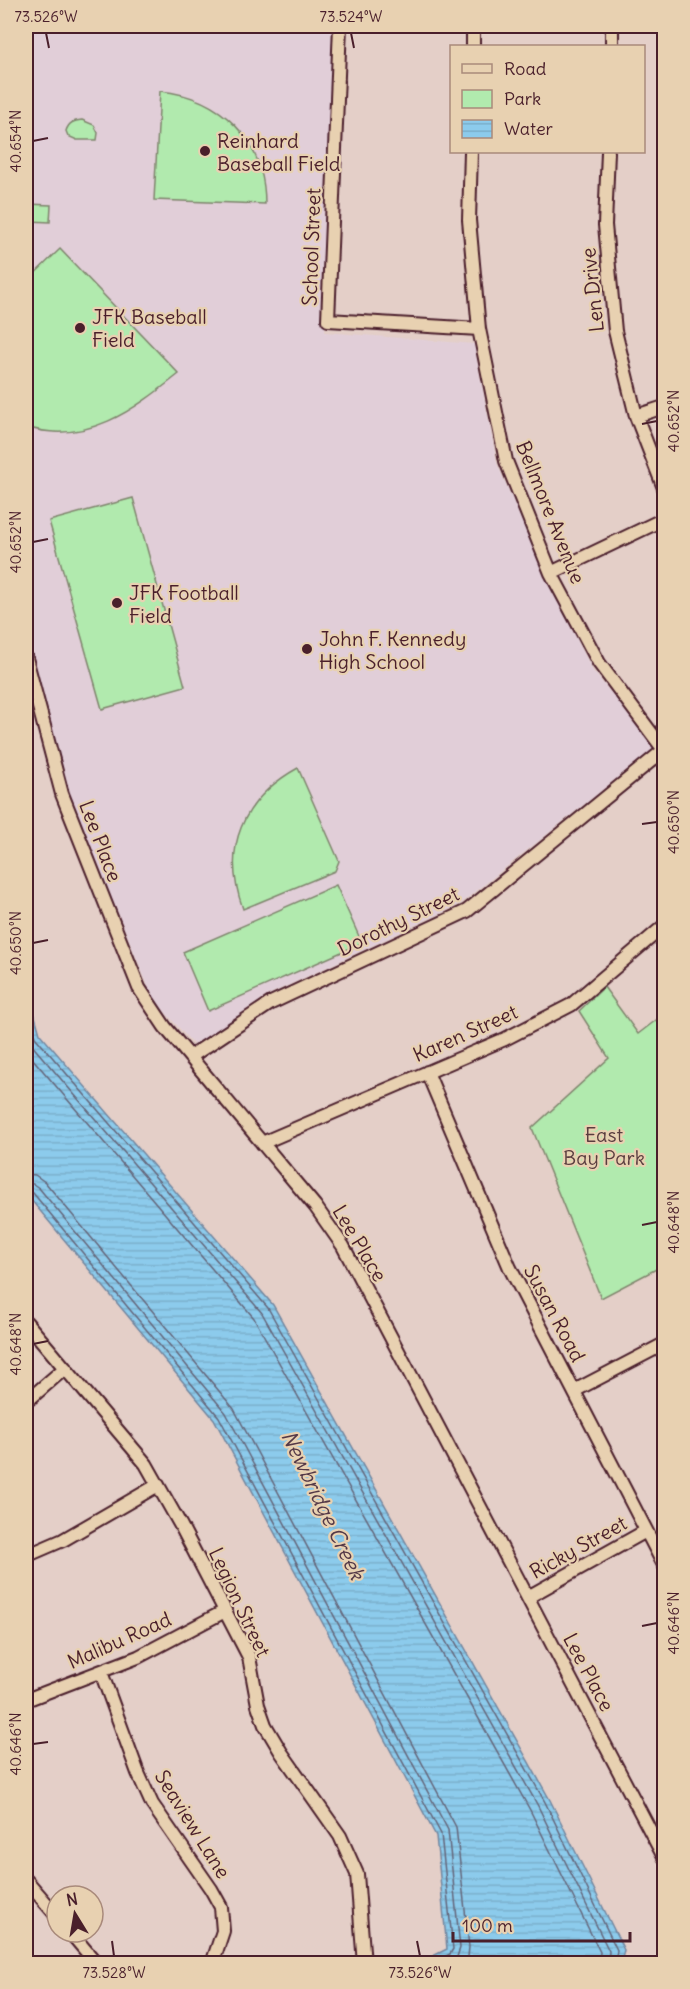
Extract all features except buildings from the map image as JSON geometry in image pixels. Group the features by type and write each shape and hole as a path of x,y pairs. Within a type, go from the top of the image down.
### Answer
{"street":[{"name":"School Street","path":"340,26 328,320 479,329"},
{"path":"473,26 473,45"},
{"path":"612,26 612,45"},
{"name":"Bellmore Avenue","path":"471,153 469,220 479,329 506,461 551,573 599,663 664,750"},
{"name":"Len Drive","path":"608,153 605,225 615,331 636,416 664,488"},
{"path":"636,416 664,407"},
{"path":"551,573 664,519"},
{"name":"Lee Place","path":"26,658 62,794 139,988 149,1006 315,1206 343,1246 664,1857"},
{"name":"Dorothy Street","path":"190,1057 271,1003 467,911 664,750"},
{"name":"Karen Street","path":"262,1143 505,1039 571,1005 664,926"},
{"name":"Susan Road","path":"427,1072 510,1268 664,1565"},
{"name":"Legion Street","path":"26,1322 146,1464 225,1611 249,1657 258,1705 265,1725 281,1752 340,1836 353,1863 357,1874 364,1964"},
{"path":"574,1391 664,1344"},
{"path":"26,1402 65,1368"},
{"path":"26,1556 63,1540 158,1485"},
{"name":"Ricky Street","path":"528,1597 646,1531"},
{"name":"Malibu Road","path":"26,1700 138,1657 225,1611"},
{"name":"Seaview Lane","path":"101,1672 138,1773 152,1804 221,1907 223,1931 212,1964"},
{"path":"26,1880 45,1902"},
{"path":"80,1944 97,1964"}],"shaded area":[{"name":"John F. Kennedy High School","path":"26,26 334,26 325,242 325,332 474,344 497,463 549,584 593,671 656,747 460,904 268,995 195,1046 153,998 65,785 26,626"}],"green space":[{"name":"Reinhard Baseball Field","path":"160,91 203,102 236,126 248,142 257,161 263,181 265,204 154,200"},
{"path":"82,120 94,125 98,133 97,140 77,140 68,136 66,131 70,124"},
{"path":"27,204 51,205 50,222 30,221 31,216 27,216"},
{"name":"JFK Baseball Field","path":"60,249 179,374 127,412 108,421 69,432 48,432 26,427 26,282"},
{"name":"JFK Football Field","path":"133,498 185,686 102,709 49,521"},
{"path":"298,768 339,861 335,871 243,909 234,866 241,827 250,810 263,795 279,780"},
{"path":"336,885 362,943 208,1011 183,952"},
{"name":"East Bay Park","path":"604,987 638,1034 664,1014 664,1265 601,1298 532,1128 609,1058 579,1011"}],"water":[{"name":"Newbridge Creek","path":"26,984 40,1034 273,1305 550,1800 624,1950 621,1963 419,1963 447,1949 436,1836 214,1419 26,1194"}],"place":[{"name":"Reinhard Baseball Field","path":"205,151"},
{"name":"JFK Baseball Field","path":"80,328"},
{"name":"JFK Football Field","path":"117,603"},
{"name":"John F. Kennedy High School","path":"307,649"}]}
